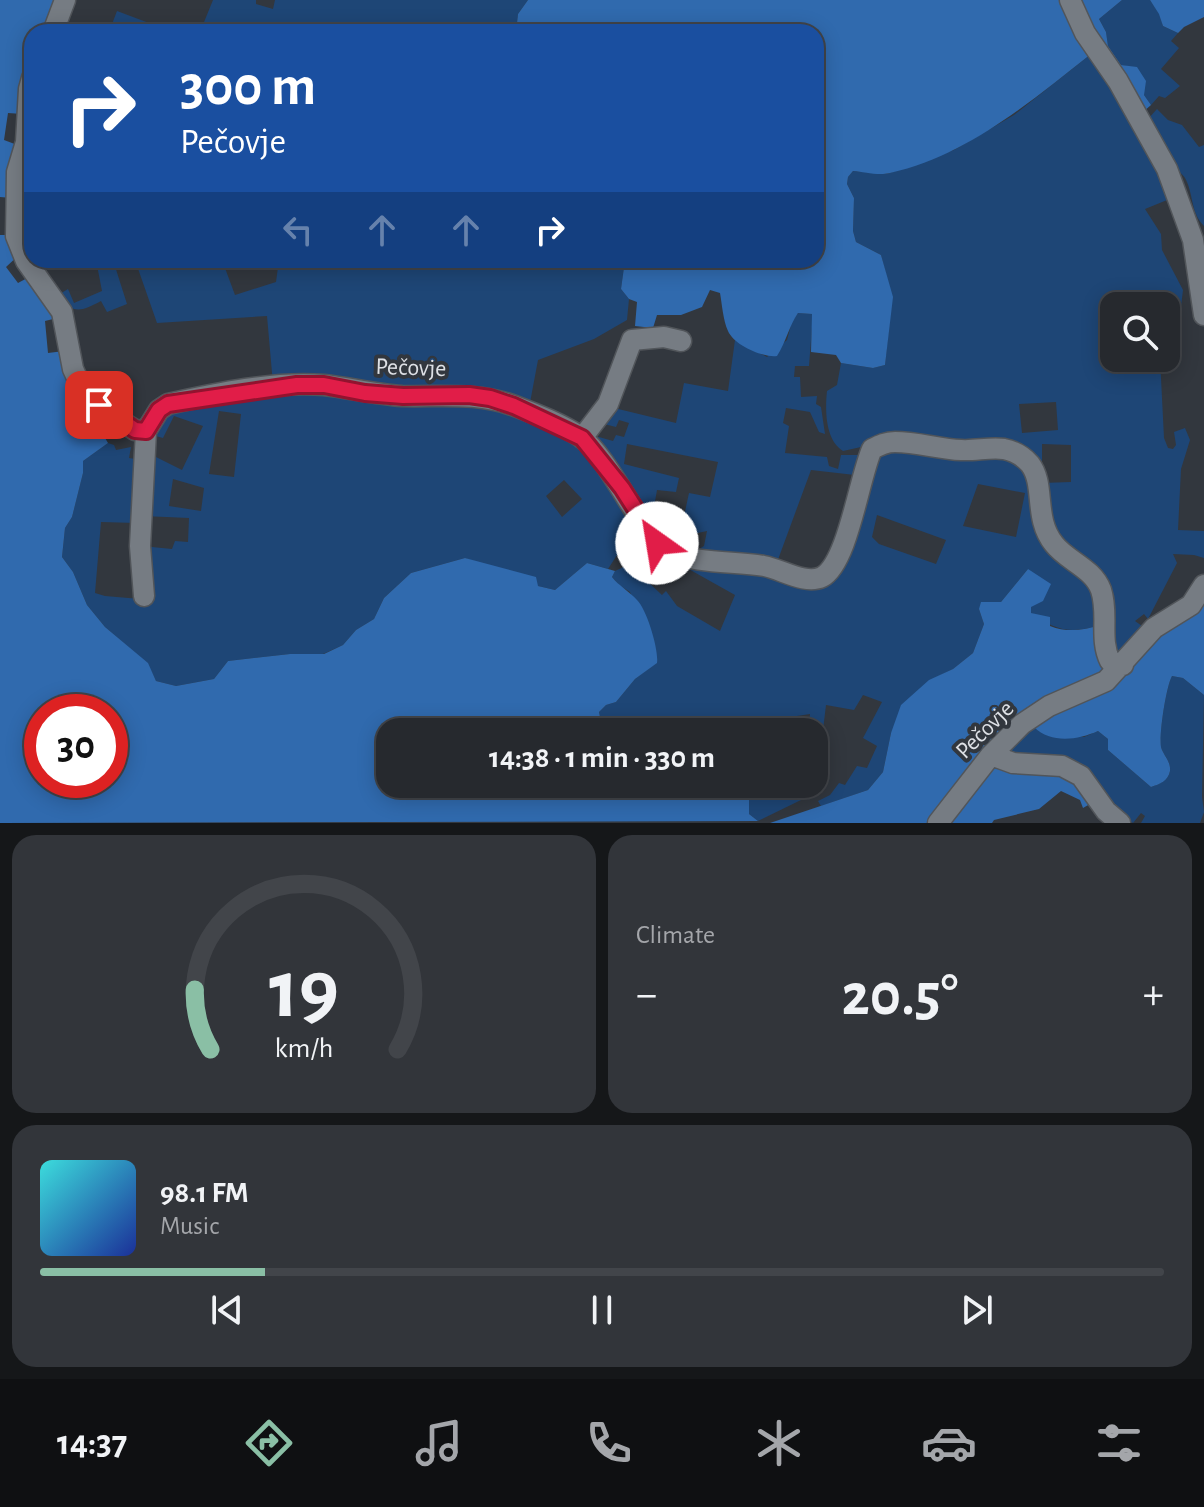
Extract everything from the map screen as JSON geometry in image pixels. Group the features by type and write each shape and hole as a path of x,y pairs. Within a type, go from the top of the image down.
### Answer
{"street":[{"path":"56,24 65,0"},
{"path":"1070,0 1085,33 1118,81 1167,169 1193,240 1204,315"},
{"path":"24,149 17,172 16,236 24,256"},
{"path":"31,268 62,312 73,369 83,391 106,412 135,430 146,431 140,546 144,596"},
{"path":"582,438 608,404 632,340 664,337 681,341"},
{"name":"Pečovje","path":"146,431 159,410 168,404 250,390 310,385 390,395 490,398 582,438 622,488 657,543 666,551 765,566 808,580 820,578 836,562 872,449 895,442 936,448 1004,449 1021,455 1037,477 1040,513 1045,531 1056,548 1088,571 1100,587 1105,610 1104,649 1110,661 1123,665"},
{"name":"Pečovje","path":"938,823 991,755 1022,724 1049,706 1106,681 1154,628 1191,605 1204,585"},
{"path":"991,755 1013,763 1062,766 1081,776 1106,811 1120,823"}],"shaded area":[{"path":"0,0 60,0 51,24 24,24 24,104 22,114 8,113 4,140 20,146 12,198 0,197"},
{"path":"213,0 256,0 256,4 273,9 275,0 528,0 518,14 517,24 203,24"},
{"path":"528,0 1066,0 1091,54 971,141 918,165 890,173 853,171 848,177 847,184 854,198 853,231 856,242 881,255 893,297 885,365 873,368 841,363 836,355 811,352 812,314 798,313 777,356 771,356 750,350 731,336 720,293 710,290 702,307 681,315 657,315 653,328 635,326 637,302 629,299 621,289 624,268 824,268 824,24 517,24 518,14"},
{"path":"1076,0 1122,0 1099,19 1106,32 1108,46 1121,65 1137,67 1146,81 1144,95 1151,105 1143,112"},
{"path":"1122,0 1150,0 1160,14 1163,26 1178,33 1171,41 1179,48 1161,69 1180,86 1165,98 1159,96 1151,105 1144,95 1137,68 1121,65 1108,46 1106,32 1099,19"},
{"path":"1150,0 1204,0 1204,17 1178,33 1163,26"},
{"path":"117,11 152,24 112,24"},
{"path":"1091,54 1140,129 1172,198 1145,209 1161,234 1162,250 1183,290 1180,315 1180,292 1100,292 1100,372 1161,372 1164,438 1168,448 1173,449 1176,445 1174,432 1185,428 1190,440 1181,469 1178,530 1204,531 1204,558 1173,554 1177,563 1148,619 1144,614 1135,621 1142,626 1141,634 1113,657 1110,614 1061,547 1042,483 1071,482 1071,445 1042,444 1042,470 1028,455 870,445 843,451 830,432 827,391 837,385 841,363 873,368 885,365 892,297 881,255 856,242 853,231 854,198 847,184 848,177 853,171 887,174 954,150 1014,115","holes":["1056,402 1058,430 1022,433 1019,404"]},
{"path":"1157,109 1168,120 1182,125 1199,147 1204,145 1204,226 1196,215 1185,178 1173,166 1148,119"},
{"path":"0,235 12,235 20,254 6,267 18,283 31,276 57,318 45,321 48,353 64,351 99,412 85,416 87,421 94,419 108,443 83,461 72,517 65,528 62,557 73,572 87,605 105,627 148,663 156,681 176,686 214,679 228,661 290,654 324,654 343,645 356,630 374,619 384,598 411,573 465,558 536,577 538,586 555,590 587,563 615,571 612,577 641,605 652,630 657,663 635,679 616,702 606,705 599,712 600,718 376,718 376,798 752,798 749,799 749,814 758,821 0,823"},
{"path":"98,268 116,268 127,304 107,312 101,301 78,310 55,297 68,289 74,303 102,291"},
{"path":"138,268 225,268 235,295 276,282 278,268 624,268 621,289 629,299 627,320 594,339 538,360 529,408 273,384 267,316 157,323"},
{"path":"798,313 813,314 809,366 795,366 794,377 800,377 801,397 817,396 816,404 821,407 825,434 819,432 810,412 786,408 783,423 789,426 785,453 827,457 829,466 838,469 841,455 859,455 861,461 855,475 811,470 776,565 703,554 699,549 704,546 707,531 693,534 681,530 689,493 710,497 718,462 627,444 624,464 679,478 676,492 657,490 654,507 661,510 660,520 671,522 667,544 592,435 613,441 616,435 624,437 629,423 619,420 616,427 600,423 610,407 676,423 684,383 728,391 735,340 767,357 787,340 792,321"},
{"path":"252,392 478,399 581,442 643,538 638,555 617,555 608,569 587,563 555,590 465,558 411,573 384,598 374,619 356,630 343,645 323,654 290,654 228,661 214,679 176,686 156,681 147,663 105,627 87,605 73,572 62,557 65,528 72,517 83,461 108,443 114,445 116,450 131,447 129,458 141,460 137,523 101,522 95,593 140,599 142,546 172,549 175,541 188,542 189,518 143,516 148,453 182,470 203,426 174,416 163,438 152,435 162,412","holes":["219,411 241,414 234,477 209,474","173,479 204,488 201,511 169,506","564,480 582,499 562,517 546,496"]},
{"path":"883,448 996,452 1027,466 1036,515 1089,577 1101,625 1064,629 1048,624 1031,613 1028,569 1001,602 979,609 984,624 973,653 953,669 929,681 891,733 883,772 868,790 821,806 818,801 828,798 839,783 845,785 857,766 867,768 877,746 863,738 882,702 863,695 854,710 826,705 824,718 810,718 810,714 797,718 600,718 599,712 606,705 616,702 635,679 656,663 630,592 612,577 615,571 632,563 640,579 662,595 666,591 677,606 720,631 735,595 685,567 819,581 870,465","holes":["978,484 1025,493 1016,537 963,526","877,515 946,540 936,564 879,544 872,537"]},
{"path":"1028,569 1051,584 1043,601 1031,607 1031,613 1050,617 1050,626 1063,630 1101,625 1107,672 982,758 928,823 770,823 868,790 883,772 901,705 929,680 953,669 973,653 984,624 979,609 981,602 1001,602"},
{"path":"1204,597 1204,695 1183,678 1172,676 1161,732 1161,747 1170,767 1163,782 1151,787 1108,750 1108,739 1098,731 1065,739 1048,736 1034,727 1156,631"},
{"path":"1172,676 1183,678 1204,695 1204,812 1200,823 1141,823 1145,816 1141,813 1133,823 1013,757 1011,750 1020,737 1033,727 1084,737 1098,731 1108,739 1108,750 1151,787 1160,783 1170,771 1161,741 1165,700"},
{"path":"995,766 1070,772 1090,804 1083,808 1080,800 1061,791 1039,809 992,823 945,823"},
{"path":"802,798 758,821 749,814 749,799"}],"route":[{"path":"99,405 135,430 146,431 159,410 168,404 297,385 324,385 403,396 469,395 490,398 582,438 622,488 657,543"}]}
